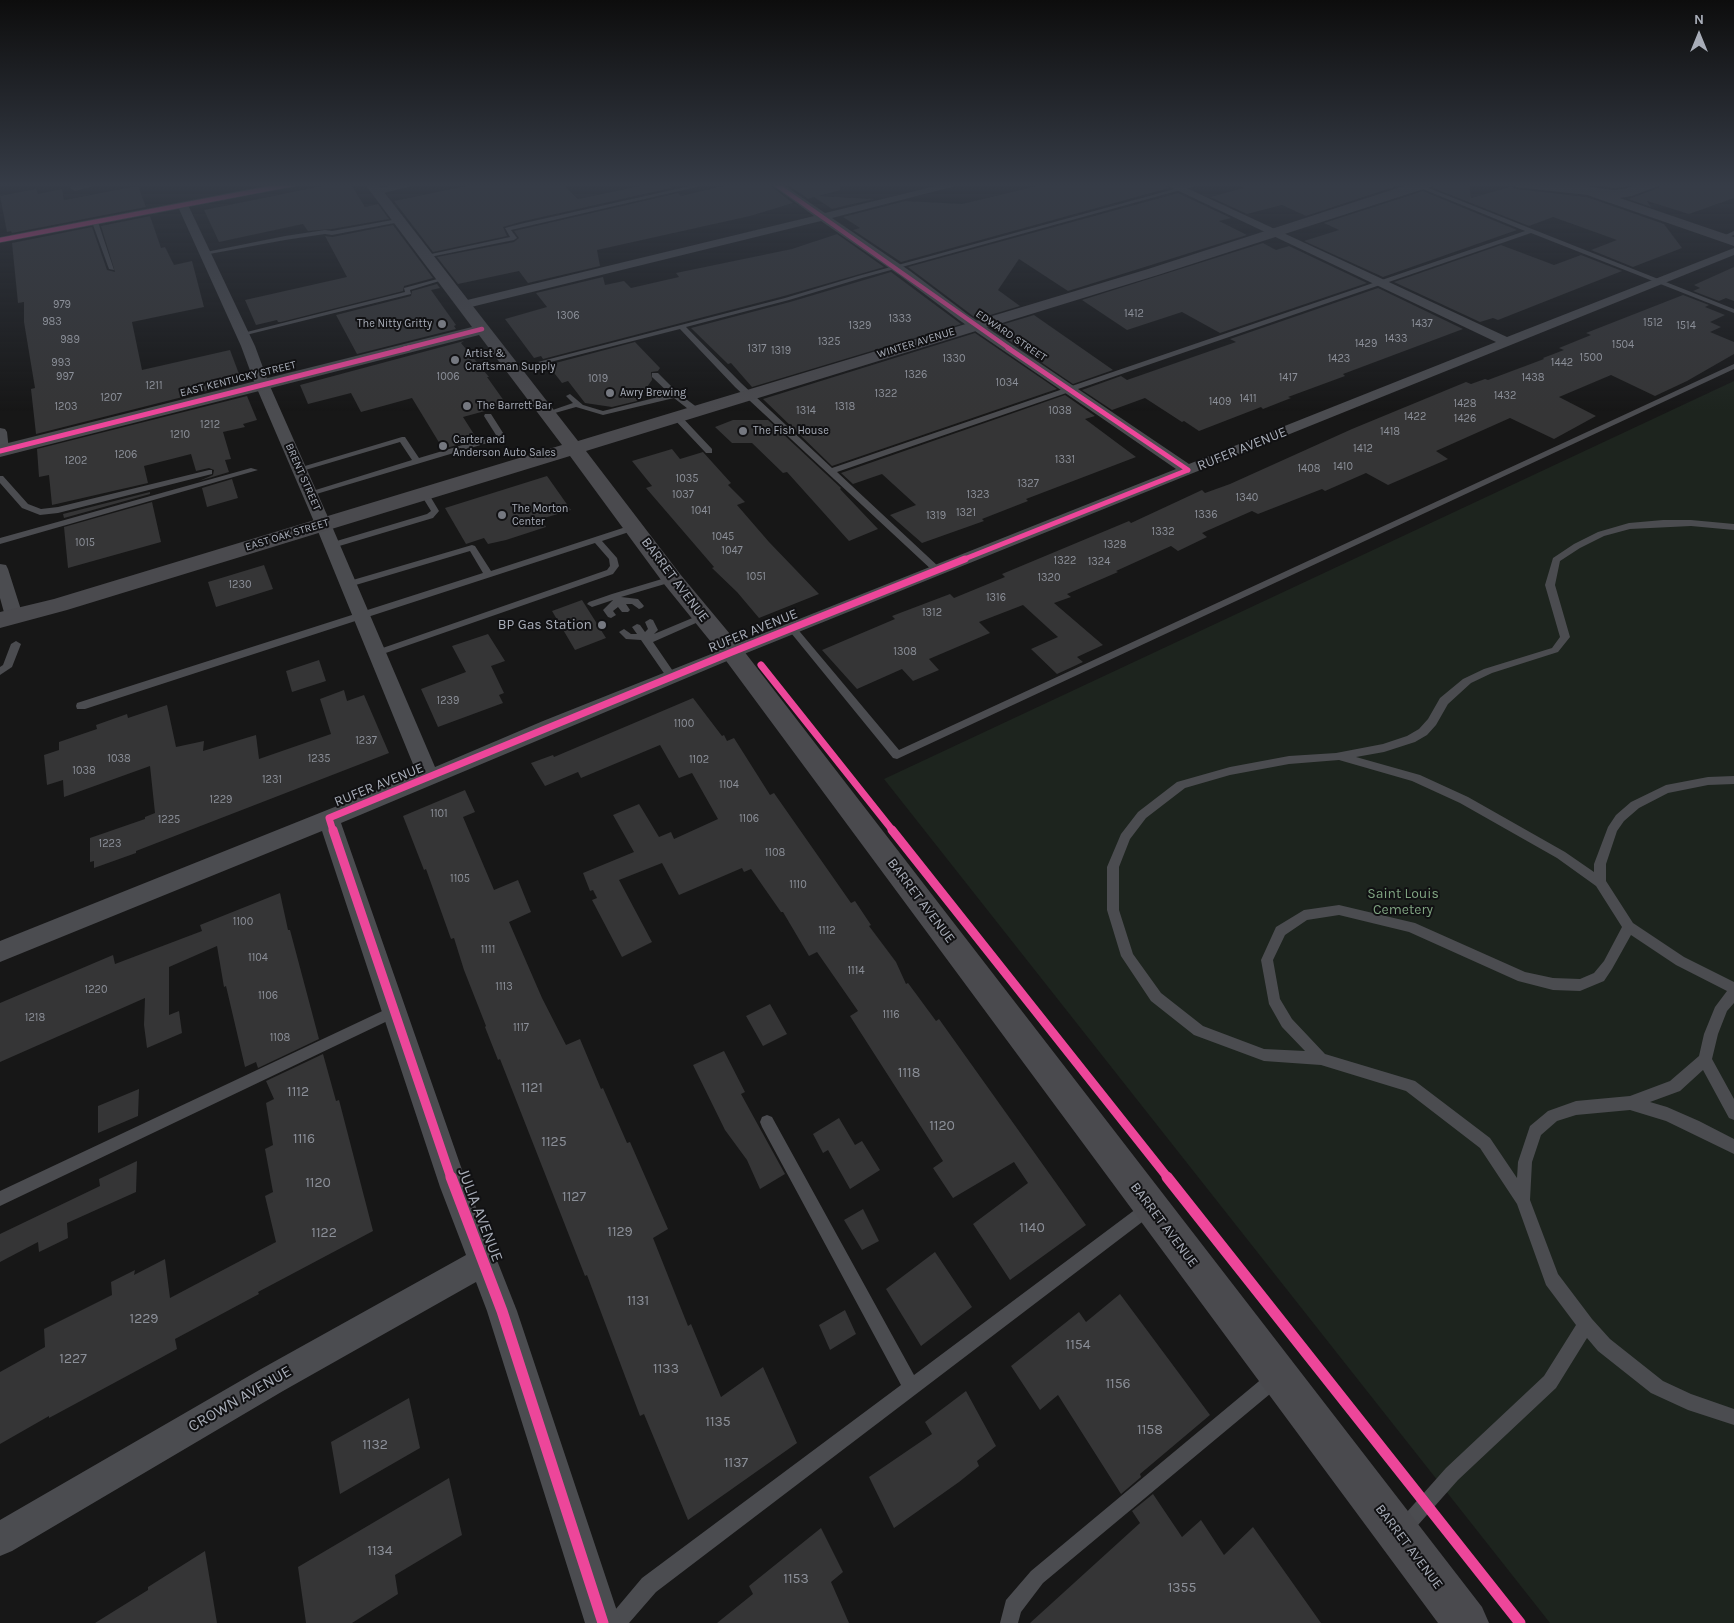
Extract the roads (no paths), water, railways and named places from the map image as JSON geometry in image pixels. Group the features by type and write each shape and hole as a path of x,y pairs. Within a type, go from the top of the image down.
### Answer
{"street":[{"name":"BRENT STREET","path":"207,259 242,334 324,524 429,778"},
{"name":"BARRET AVENUE","path":"428,259 482,329 516,369 702,617 732,652 1466,1623"},
{"path":"463,305 654,259"},
{"name":"EDWARD STREET","path":"883,259 975,325 1188,470"},
{"name":"WINTER AVENUE","path":"574,447 1194,259"},
{"path":"1328,259 1507,342"},
{"name":"RUFER AVENUE","path":"0,952 429,778 732,652 1715,259"},
{"name":"EAST KENTUCKY STREET","path":"0,446 262,384 482,329"},
{"name":"EAST OAK STREET","path":"7,618 59,604 574,447"},
{"path":"0,569 7,618"},
{"name":"JULIA AVENUE","path":"329,818 454,1187 502,1311 603,1623"},
{"name":"CROWN AVENUE","path":"0,1539 272,1380 482,1262"}],"lane":[{"path":"109,259 112,268"},
{"path":"516,369 787,299 926,259"},
{"path":"832,471 1447,259"},
{"path":"1602,259 1734,311"},
{"path":"242,334 410,293 406,289 443,279"},
{"path":"681,326 738,385 937,570"},
{"path":"792,628 897,755 1734,366"},
{"path":"655,375 675,395 696,410"},
{"path":"570,396 580,407 603,413 675,395"},
{"path":"548,413 578,404"},
{"path":"310,494 501,436 488,416"},
{"path":"676,416 709,451"},
{"path":"300,469 402,439 417,461"},
{"path":"0,541 254,470"},
{"path":"0,478 25,506 40,512 66,508 209,472"},
{"path":"332,545 430,516 436,511 424,493"},
{"path":"1734,527 1673,523 1629,526 1601,534 1577,546 1556,560 1550,585 1564,638 1555,650 1488,671 1467,681 1444,701 1432,722 1423,732 1411,739 1384,748 1336,757 1280,761 1230,771 1181,785 1142,815 1125,837 1113,866 1113,910 1127,956 1156,997 1199,1031 1264,1055 1321,1059 1410,1086 1485,1143 1523,1200 1552,1279 1586,1326 1604,1345 1657,1387 1688,1402 1734,1417"},
{"path":"81,706 634,527"},
{"path":"377,653 610,572 615,566 613,558 596,539"},
{"path":"349,584 472,548 489,574"},
{"path":"592,604 617,599 672,578"},
{"path":"617,599 635,601 639,606"},
{"path":"617,599 625,610"},
{"path":"611,615 608,610 617,599"},
{"path":"624,632 629,638 646,639 702,617"},
{"path":"646,639 653,630 650,622"},
{"path":"636,627 672,677"},
{"path":"0,672 7,667 16,644"},
{"path":"1336,757 1370,764 1416,778 1464,800 1561,855 1600,882 1629,927 1680,962 1734,988"},
{"path":"1600,882 1600,864 1612,830 1620,818 1635,805 1666,789 1708,781 1734,780"},
{"path":"1321,1059 1287,1023 1274,1000 1267,960 1280,931 1304,915 1339,910 1411,927 1523,977 1562,984 1580,985 1599,977 1608,965 1629,927"},
{"path":"1523,1200 1525,1162 1535,1131 1553,1116 1576,1108 1630,1103 1675,1086 1705,1060 1710,1034 1722,1008 1734,993"},
{"path":"0,1199 394,1011"},
{"path":"1705,1060 1734,1113"},
{"path":"1630,1103 1667,1114 1734,1147"},
{"path":"767,1122 911,1387"},
{"path":"617,1623 649,1585 1151,1207"},
{"path":"1399,1534 1452,1474 1550,1382 1586,1326"},
{"path":"1009,1623 1012,1607 1037,1577 1279,1376"}],"place":[{"name":"The Nitty Gritty","path":"442,324"},
{"name":"Artist & Craftsman Supply","path":"455,360"},
{"name":"Awry Brewing","path":"610,393"},
{"name":"The Barrett Bar","path":"467,406"},
{"name":"The Fish House","path":"743,431"},
{"name":"Carter and Anderson Auto Sales","path":"443,446"},
{"name":"The Morton Center","path":"502,515"},
{"name":"BP Gas Station","path":"602,625"}],"park label":[{"name":"Saint Louis Cemetery","path":"1403,902"}]}
